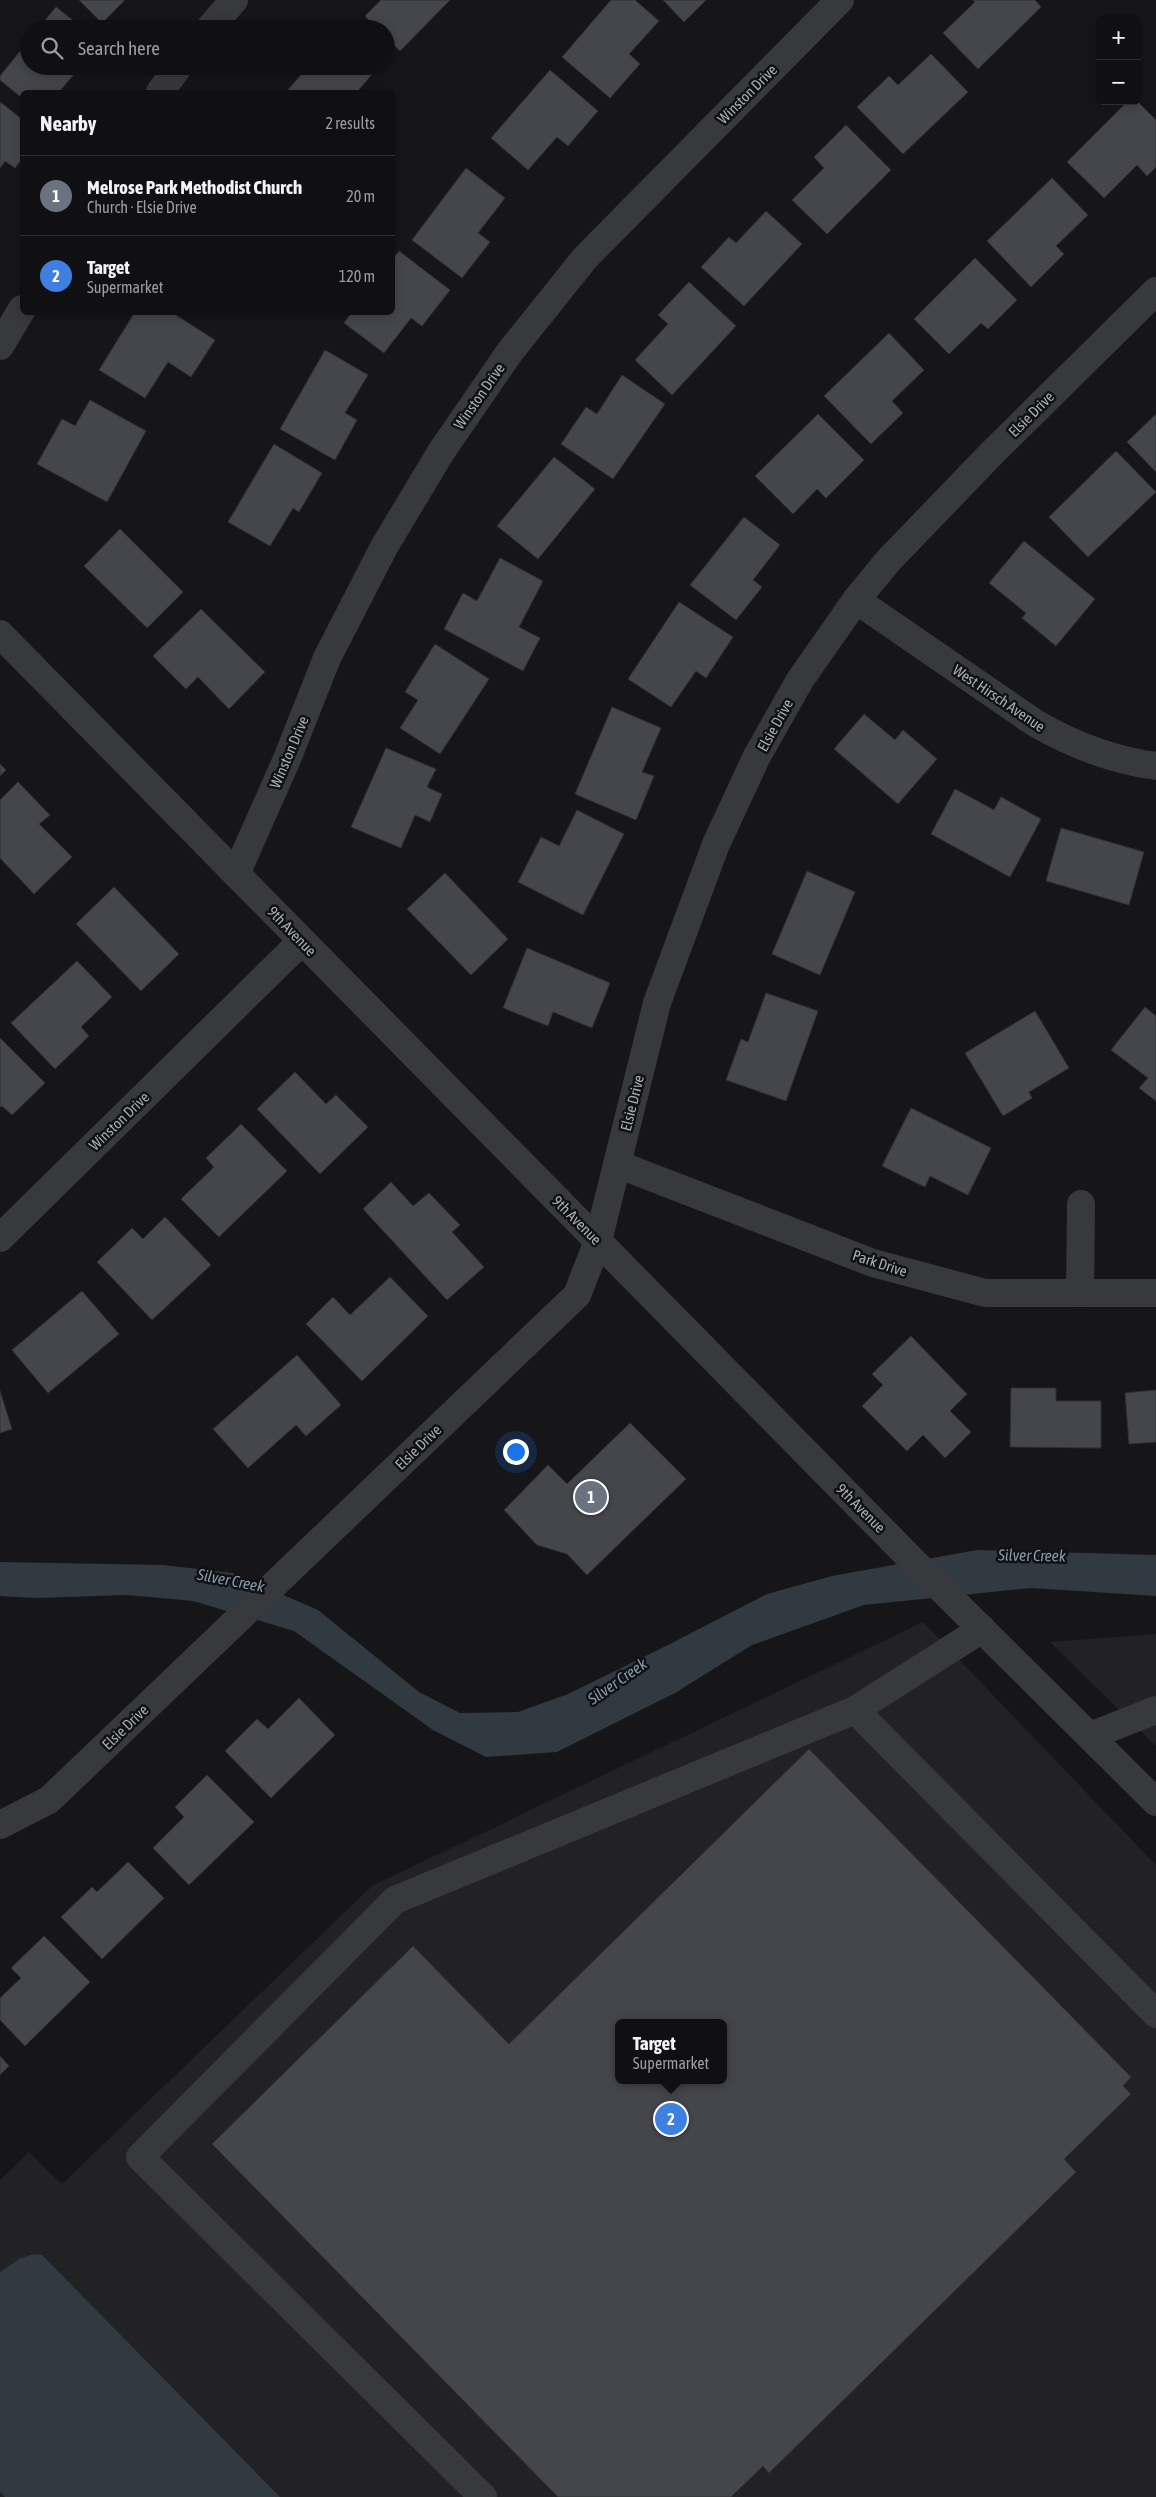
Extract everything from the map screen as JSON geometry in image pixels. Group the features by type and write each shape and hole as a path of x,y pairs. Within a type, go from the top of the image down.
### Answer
{"street":[{"path":"217,20 234,0"},
{"name":"Winston Drive","path":"236,874 287,759 327,658 384,547 463,419 509,353 585,258 840,0"},
{"path":"161,90 172,75"},
{"name":"Elsie Drive","path":"0,1825 48,1800 577,1295 598,1241 656,1003 716,844 758,756 800,680 856,600 933,512 1156,291"},
{"path":"0,346 20,312"},
{"name":"West Hirsch Avenue","path":"856,600 1035,723 1061,738 1107,757 1156,766"},
{"name":"9th Avenue","path":"0,634 909,1557 1156,1802"},
{"name":"Winston Drive","path":"0,1238 302,941"},
{"name":"Park Drive","path":"617,1164 873,1263 985,1293 1156,1293"},
{"path":"1080,1293 1081,1204"},
{"path":"484,2497 140,2157 395,1900 855,1710 982,1629"},
{"path":"855,1710 1156,2014"},
{"path":"1090,1736 1156,1710"}],"shaded area":[{"path":"923,1622 1156,1865 1156,2497 0,2497 0,2180 29,2152 62,2184 372,1886"},
{"path":"1156,1634 1156,1746 1050,1642"}],"water":[{"name":"Silver Creek","path":"977,1550 1156,1555 1156,1596 1031,1588 864,1605 752,1645 675,1693 557,1752 486,1757 433,1730 294,1631 193,1601 127,1595 37,1598 0,1596 0,1562 163,1565 233,1573 318,1610 419,1692 460,1713 518,1712 568,1694 767,1594 832,1576"},
{"path":"34,2254 42,2255 280,2497 5,2497 0,2492 0,2272 21,2258"}],"building":[{"path":"79,0 125,0 105,20 99,20"},
{"path":"381,0 450,0 400,51 395,46 395,20 369,20 365,16"},
{"path":"611,0 635,0 659,21 629,54 640,64 610,98 562,57"},
{"path":"663,0 706,0 684,22"},
{"path":"973,0 1035,0 1041,7 978,69 943,33 975,2"},
{"path":"56,7 73,20 45,20"},
{"path":"20,51 20,75 73,75 61,90 20,90 20,96 0,80 0,76"},
{"path":"931,54 968,92 903,154 857,107 889,76 898,85"},
{"path":"550,70 598,111 568,146 557,137 528,170 491,138"},
{"path":"301,75 371,75 359,90 288,90"},
{"path":"0,102 20,117 20,162 15,168 5,161 0,168"},
{"path":"1124,105 1141,105 1156,120 1156,167 1147,176 1137,165 1104,198 1067,162"},
{"path":"846,125 891,170 827,234 792,200 824,168 814,157"},
{"path":"466,168 505,198 478,233 490,242 462,278 412,240"},
{"path":"1052,178 1088,215 1056,246 1064,254 1031,287 987,241"},
{"path":"766,211 802,244 744,306 701,267 729,237 736,243"},
{"path":"399,251 450,290 422,326 411,318 384,353 344,323 350,315 395,315 395,256"},
{"path":"975,258 1017,300 988,329 981,323 949,354 914,319"},
{"path":"689,282 736,326 672,395 635,360 668,324 658,315"},
{"path":"133,315 176,315 215,340 191,377 168,362 145,398 99,370"},
{"path":"889,333 924,370 892,401 903,413 871,444 824,396"},
{"path":"325,350 368,375 345,413 357,420 335,460 280,429"},
{"path":"622,375 665,404 613,479 561,444 586,407 597,414"},
{"path":"90,400 146,431 107,502 37,464 62,419 75,426"},
{"path":"818,414 864,460 826,498 817,489 793,514 755,476"},
{"path":"1156,414 1156,472 1127,442"},
{"path":"274,444 322,473 299,512 293,508 270,546 228,522"},
{"path":"1116,451 1156,492 1088,557 1049,517"},
{"path":"554,457 595,489 538,559 497,526"},
{"path":"744,517 780,545 753,580 762,587 736,620 690,585"},
{"path":"120,529 183,592 147,628 84,566"},
{"path":"1024,541 1095,599 1056,646 1022,618 1026,613 989,583"},
{"path":"500,558 543,581 519,627 540,638 523,671 444,629 463,593 477,601"},
{"path":"679,602 733,637 706,678 696,671 671,707 628,679"},
{"path":"201,609 265,672 229,709 198,677 186,689 153,656"},
{"path":"435,644 489,679 440,754 400,728 418,700 405,692"},
{"path":"612,707 661,728 642,772 654,776 636,820 575,794"},
{"path":"864,714 895,740 903,730 937,759 898,804 834,749"},
{"path":"386,748 436,769 427,787 442,794 430,822 415,815 401,848 351,827"},
{"path":"0,764 6,770 0,776"},
{"path":"18,782 50,815 39,824 72,857 34,894 0,858 0,800"},
{"path":"955,789 994,810 1001,797 1041,819 1010,877 931,834"},
{"path":"577,810 624,834 583,915 518,882 541,837 559,846"},
{"path":"1061,828 1144,852 1129,905 1046,881"},
{"path":"807,871 855,892 820,975 772,954"},
{"path":"445,873 508,939 471,975 407,909"},
{"path":"114,887 179,954 141,991 76,924"},
{"path":"527,948 610,983 592,1028 553,1012 548,1026 503,1008"},
{"path":"77,961 112,997 81,1027 89,1036 55,1069 11,1023"},
{"path":"766,993 818,1011 786,1101 726,1080 741,1039 748,1042"},
{"path":"1145,1007 1156,1016 1156,1101 1139,1088 1148,1078 1111,1050"},
{"path":"1035,1011 1069,1068 1029,1092 1032,1098 1003,1116 965,1053"},
{"path":"0,1038 45,1083 12,1115 2,1106 0,1107"},
{"path":"295,1072 326,1104 336,1095 368,1127 320,1174 257,1109"},
{"path":"911,1108 991,1148 968,1195 930,1176 925,1187 882,1166"},
{"path":"241,1124 287,1171 219,1237 181,1199 214,1167 206,1158"},
{"path":"391,1182 413,1206 429,1193 460,1225 452,1232 484,1267 447,1300 363,1209"},
{"path":"165,1217 211,1265 152,1320 97,1262 132,1228 143,1239"},
{"path":"390,1277 428,1316 362,1381 306,1324 333,1297 350,1315"},
{"path":"82,1291 119,1334 48,1393 12,1350"},
{"path":"911,1336 967,1394 950,1411 971,1432 945,1458 923,1435 907,1451 862,1406 883,1385 872,1374"},
{"path":"297,1355 341,1405 306,1436 296,1425 248,1468 213,1429"},
{"path":"1011,1388 1056,1388 1056,1401 1101,1401 1101,1448 1010,1447"},
{"path":"1156,1390 1156,1442 1129,1444 1125,1393"},
{"path":"0,1391 12,1429 0,1433"},
{"path":"630,1423 686,1479 587,1575 567,1554 537,1545 504,1510 548,1465 567,1484"},
{"path":"299,1698 335,1735 271,1798 225,1751 257,1719 268,1729"},
{"path":"809,1749 1131,2077 1123,2086 1131,2094 1064,2159 1076,2172 769,2473 763,2466 731,2497 558,2497 212,2144 413,1946 509,2044"},
{"path":"207,1775 254,1822 189,1885 153,1848 184,1817 175,1807"},
{"path":"128,1862 164,1898 102,1959 61,1917 92,1887 97,1892"},
{"path":"44,1936 90,1982 25,2046 0,2020 0,1998 21,1978 11,1968"},
{"path":"0,2056 9,2066 0,2075"}],"place":[{"name":"Melrose Park Methodist Church","path":"591,1497"},
{"name":"Target","path":"671,2119"}]}
